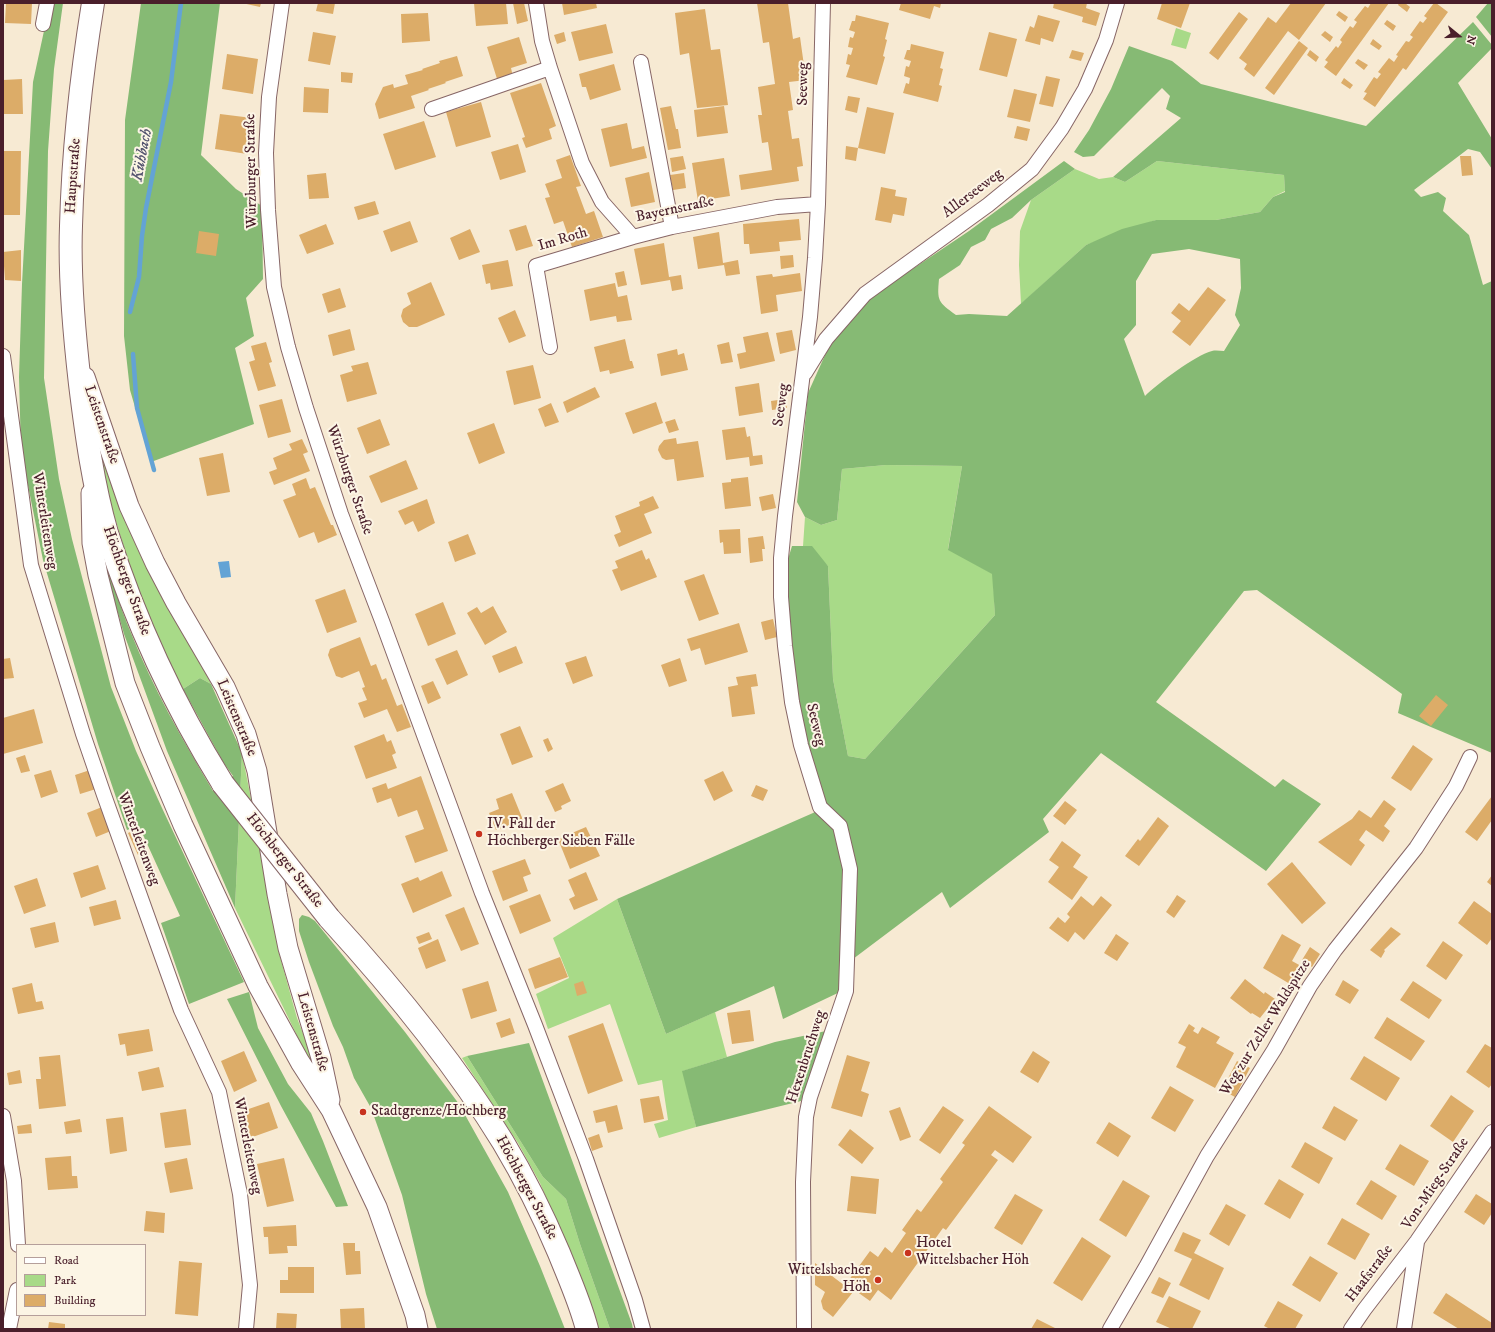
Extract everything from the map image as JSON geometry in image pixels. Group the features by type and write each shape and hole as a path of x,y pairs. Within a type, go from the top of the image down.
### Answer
{"main road":[{"name":"Hauptstraße","path":"76,349 71,287 71,227 74,161 82,78 93,3"},
{"name":"Höchberger Straße","path":"76,349 91,465 106,531 141,627 173,696 223,784 329,918 361,953 433,1043 462,1081 503,1143 544,1218 580,1304 587,1329"},
{"name":"Leistenstraße","path":"76,349 129,506 155,563 176,603 225,687 246,734 257,771 277,894 288,948 322,1058 331,1110"},
{"name":"Leistenstraße","path":"91,465 92,543 98,575 126,683 150,747 183,825 258,986 300,1062 331,1110 377,1207 415,1315 418,1329"}],"street":[{"path":"43,24 47,3"},
{"name":"Würzburger Straße","path":"282,3 269,97 266,153 268,210 274,287 288,348 341,514 482,893 586,1158 635,1300 643,1329"},
{"name":"Bayernstraße","path":"536,3 542,41 582,163 602,202 633,237 672,227 777,207 818,204"},
{"name":"Seeweg","path":"820,807 801,745 792,702 784,646 781,597 781,558 810,317 818,204 823,3"},
{"name":"Allerseeweg","path":"803,377 826,339 864,294 988,205 1032,169 1062,128 1085,89 1106,40 1117,3"},
{"path":"641,62 672,227"},
{"path":"432,109 550,68"},
{"name":"Im Roth","path":"550,347 536,266 633,237"},
{"name":"Winterleitenweg","path":"3,356 31,565 83,734 181,1010 219,1092 241,1202 250,1285 246,1329"},
{"name":"Weg zur Zeller Waldspitze","path":"1110,1329 1146,1268 1207,1156 1274,1050 1310,986 1335,950 1416,848 1456,786 1470,757"},
{"name":"Hexenbruchweg","path":"804,1329 803,1182 806,1117 810,1097 846,991 850,877 850,869 840,826 820,807"},
{"path":"3,1116 14,1181 18,1244"},
{"name":"Von-Mieg-Straße","path":"1404,1329 1417,1241 1492,1132"},
{"name":"Haafstraße","path":"1351,1329 1417,1241"},
{"path":"9,1329 16,1295"}],"green space":[{"path":"50,3 63,3 54,69 48,151 44,378 59,479 72,539 111,687 136,751 244,982 189,1004 161,923 180,916 139,826 127,830 98,744 43,560 21,451 19,377 22,284 33,82"},
{"path":"141,3 220,3 201,155 236,189 262,206 263,279 246,298 254,336 235,348 254,424 151,462 130,390 124,336 125,120"},
{"path":"1488,3 1492,3 1492,37 1476,17"},
{"path":"1473,22 1492,45 1492,48 1458,83 1492,139 1492,169 1480,152 1468,149 1414,190 1421,197 1438,192 1446,198 1443,211 1469,235 1483,285 1492,281 1492,753 1398,713 1402,694 1257,590 1244,591 1156,702 1275,787 1283,779 1321,804 1266,871 1101,753 1043,819 1049,832 950,908 942,892 845,965 842,991 783,1019 774,986 666,1034 617,899 813,813 824,806 805,747 788,641 786,566 792,546 812,546 828,566 833,679 848,756 865,759 995,615 992,574 948,550 962,466 886,465 842,469 837,520 821,525 805,517 797,502 808,393 830,344 865,301 969,231 1064,161 1075,169 1031,200 1012,218 991,229 985,240 971,247 960,265 939,279 939,297 945,307 956,315 969,314 1007,316 1086,245 1122,229 1156,220 1216,220 1260,212 1273,197 1285,192 1284,175 1157,161 1125,182 1113,177 1181,118 1166,109 1170,96 1162,88 1094,156 1083,157 1074,152 1089,130 1111,89 1129,46 1172,61 1201,84 1366,126","holes":["1189,249 1240,259 1241,288 1235,315 1240,325 1224,351 1212,351 1196,358 1158,384 1145,396 1124,339 1136,325 1136,281 1152,254"]},
{"path":"1176,28 1191,33 1186,49 1171,45"},
{"path":"1157,161 1284,175 1285,191 1273,197 1260,212 1216,220 1156,220 1086,245 1021,304 1019,265 1020,231 1031,200 1075,169 1099,179 1113,177 1125,182"},
{"path":"97,442 122,511 143,561 198,656 211,684 200,678 183,689 147,622 110,502"},
{"path":"886,465 962,466 948,549 993,574 995,615 865,759 848,756 833,679 828,566 803,546 805,517 821,525 837,520 842,469"},
{"path":"99,547 127,622 149,674 179,733 213,791 233,776 223,762 183,689 200,678 211,684 242,753 235,908 167,751 124,634"},
{"path":"242,753 264,865 279,953 297,1018 321,1079 319,1081 235,908"},
{"path":"617,899 666,1034 715,1012 727,1057 683,1071 696,1127 659,1138 654,1124 668,1120 662,1080 638,1085 610,1004 548,1029 536,994 569,978 553,938"},
{"path":"302,915 315,921 405,1032 459,1104 508,1192 565,1329 437,1329 426,1294 402,1195 371,1108 354,1078 309,962 299,931 299,919"},
{"path":"249,992 258,1028 288,1084 311,1113 348,1206 336,1207 281,1106 227,999"},
{"path":"826,1031 801,1101 696,1127 682,1071 775,1042"},
{"path":"529,1043 633,1329 610,1329 566,1199 543,1177 467,1056"},
{"path":"467,1056 543,1177 566,1199 610,1329 598,1329 588,1299 540,1183 518,1143 462,1058"}],"water":[{"path":"229,561 231,577 221,578 218,562"}],"building":[{"path":"6,3 32,3 31,24 5,23"},
{"path":"242,3 261,3 260,7"},
{"path":"318,3 335,3 333,14 316,11"},
{"path":"474,3 506,3 508,24 476,26"},
{"path":"513,3 524,3 528,21 517,24"},
{"path":"562,3 596,3 597,8 564,15"},
{"path":"757,3 788,3 793,39 800,37 806,80 789,82 793,110 788,111 792,139 799,138 803,166 797,167 799,181 741,190 739,175 772,170 768,142 762,143 758,115 762,115 758,87 775,84 769,42 763,43"},
{"path":"901,3 941,3 940,8 934,6 930,19 899,10"},
{"path":"1054,3 1087,3 1086,8 1100,13 1096,26 1082,22 1083,17 1053,8"},
{"path":"1162,3 1190,3 1181,28 1157,19"},
{"path":"1291,3 1326,3 1299,40 1288,31 1254,77 1244,69 1247,64 1239,58 1268,17 1276,23"},
{"path":"1371,3 1389,3 1336,76 1324,67 1328,62 1325,60 1336,46 1338,48 1342,42 1340,40 1350,26 1353,28 1357,22 1354,20 1365,6 1368,8"},
{"path":"1399,3 1405,3 1410,7 1407,12 1398,5"},
{"path":"1434,3 1448,12 1406,70 1403,68 1375,107 1363,99 1367,93 1364,92 1374,77 1377,79 1381,74 1378,72 1389,58 1394,62 1398,56 1396,55 1406,41 1409,42 1413,37 1410,35 1420,21 1423,23 1427,18 1424,16"},
{"path":"705,9 711,50 720,49 728,105 697,108 689,53 680,55 675,13"},
{"path":"1339,11 1348,17 1345,22 1336,15"},
{"path":"1239,12 1248,19 1218,60 1209,53"},
{"path":"428,13 430,41 402,43 401,14"},
{"path":"856,15 889,23 883,56 885,57 877,85 846,77 850,65 846,64 848,54 851,55 853,48 848,47 850,37 853,38 855,32 849,30 852,21 855,21"},
{"path":"1038,15 1060,21 1053,42 1041,38 1040,45 1025,41 1030,26 1034,28"},
{"path":"1387,20 1396,26 1393,31 1384,24"},
{"path":"606,24 613,53 579,61 571,32"},
{"path":"1325,31 1333,37 1330,42 1321,35"},
{"path":"313,32 336,36 330,65 308,61"},
{"path":"564,32 566,41 557,44 554,35"},
{"path":"989,32 1017,39 1007,77 979,70"},
{"path":"519,37 527,63 511,68 513,77 498,82 487,47"},
{"path":"1373,39 1382,46 1379,50 1370,44"},
{"path":"1299,41 1308,48 1274,95 1265,88"},
{"path":"911,44 944,52 940,68 943,69 939,85 942,86 938,102 903,93 906,83 909,84 910,78 904,76 906,66 909,67 911,61 904,59 907,50 910,50"},
{"path":"1072,50 1084,53 1081,61 1069,58"},
{"path":"1310,50 1319,57 1316,62 1307,55"},
{"path":"227,54 258,59 253,94 222,89"},
{"path":"457,56 463,76 411,96 415,108 379,119 375,104 383,87 393,84 394,88 408,84 405,75 440,63 439,61"},
{"path":"1358,59 1368,65 1364,70 1355,63"},
{"path":"614,64 621,90 590,100 586,87 582,87 579,74"},
{"path":"341,72 353,73 352,83 341,82"},
{"path":"1046,76 1060,79 1053,107 1039,104"},
{"path":"1344,78 1353,85 1350,89 1341,83"},
{"path":"22,79 23,114 3,114 3,80"},
{"path":"541,83 556,126 549,129 552,139 526,148 522,138 525,137 510,93"},
{"path":"304,87 329,89 328,113 303,112"},
{"path":"1014,89 1037,94 1030,122 1007,117"},
{"path":"848,96 860,98 857,113 845,110"},
{"path":"481,102 491,137 456,147 446,112"},
{"path":"671,106 676,129 678,129 681,148 668,150 660,108"},
{"path":"724,106 728,133 697,137 694,110"},
{"path":"867,107 894,113 885,154 858,148"},
{"path":"220,114 252,118 247,154 215,149"},
{"path":"424,121 436,157 395,170 383,134"},
{"path":"627,123 632,149 644,146 647,158 610,167 601,129"},
{"path":"1017,126 1030,129 1027,141 1014,138"},
{"path":"518,144 526,172 500,180 491,152"},
{"path":"846,146 858,148 856,161 845,159"},
{"path":"3,151 21,151 20,215 3,215"},
{"path":"570,155 581,186 576,187 586,214 594,211 603,237 572,247 563,221 554,224 545,198 550,197 545,184 562,178 556,160"},
{"path":"683,156 686,169 672,172 670,158"},
{"path":"1460,156 1471,156 1473,175 1462,176"},
{"path":"724,158 730,196 698,201 692,163"},
{"path":"649,172 655,202 631,207 625,178"},
{"path":"326,173 329,198 309,199 307,175"},
{"path":"684,173 686,188 673,190 670,175"},
{"path":"881,187 896,190 895,196 907,198 904,216 893,214 891,223 875,220"},
{"path":"375,201 379,214 358,220 354,207"},
{"path":"799,219 801,240 779,242 780,251 750,254 749,244 744,244 743,224"},
{"path":"410,221 418,242 391,252 383,231"},
{"path":"326,224 334,244 307,254 299,235"},
{"path":"526,225 533,246 516,251 509,230"},
{"path":"470,229 480,252 459,260 450,238"},
{"path":"199,231 219,234 216,256 196,253"},
{"path":"719,232 723,263 738,260 740,274 726,276 724,265 698,269 693,237"},
{"path":"664,243 669,277 681,275 683,289 672,291 670,280 641,285 634,249"},
{"path":"21,250 21,281 5,280 3,252"},
{"path":"793,255 794,267 781,269 780,256"},
{"path":"508,260 513,286 491,290 490,283 486,284 482,265"},
{"path":"624,271 627,285 618,287 615,273"},
{"path":"800,273 802,291 776,295 778,311 761,314 756,276 772,274 773,277"},
{"path":"431,282 445,315 417,327 409,327 403,322 401,316 403,309 411,304 407,293"},
{"path":"615,283 618,297 627,295 632,320 617,322 616,316 590,321 584,290"},
{"path":"1208,287 1226,300 1190,346 1172,332 1181,321 1171,313 1179,303 1189,311"},
{"path":"340,288 346,307 328,313 322,294"},
{"path":"515,310 526,336 509,343 498,318"},
{"path":"350,329 355,350 333,356 328,335"},
{"path":"792,330 796,350 780,354 776,333"},
{"path":"768,332 775,361 740,369 737,354 746,352 743,337"},
{"path":"625,339 630,361 632,361 634,368 610,374 609,370 600,372 594,347"},
{"path":"266,342 272,362 269,363 276,386 258,391 249,362 255,360 251,346"},
{"path":"729,342 733,362 721,364 717,345"},
{"path":"677,349 678,355 684,353 688,370 661,376 657,354"},
{"path":"368,362 377,394 347,402 340,375 353,371 351,366"},
{"path":"533,365 541,398 514,405 506,371"},
{"path":"759,383 763,412 739,416 735,387"},
{"path":"595,387 600,397 567,413 563,402"},
{"path":"282,399 291,432 268,438 259,405"},
{"path":"785,399 787,408 772,410 771,401"},
{"path":"656,402 663,423 633,434 625,413"},
{"path":"551,403 559,422 545,427 538,409"},
{"path":"380,419 390,445 367,454 357,428"},
{"path":"675,419 679,430 669,433 665,422"},
{"path":"494,423 505,453 479,464 467,433"},
{"path":"745,427 747,437 750,436 753,456 762,455 763,464 750,466 749,457 726,460 722,430"},
{"path":"676,438 677,444 698,441 704,477 677,481 674,459 666,460 662,458 658,450 659,446 664,440"},
{"path":"302,439 308,452 303,454 310,471 274,485 269,472 277,469 273,458 292,450 289,444"},
{"path":"223,453 230,492 207,496 199,458"},
{"path":"406,460 418,489 381,503 369,476"},
{"path":"748,477 751,506 725,509 722,483 731,482 731,479"},
{"path":"306,478 310,489 315,487 331,525 333,525 337,535 318,543 314,532 299,538 283,500 296,495 292,484"},
{"path":"773,494 776,508 762,511 759,497"},
{"path":"653,496 659,508 644,514 652,533 619,547 614,535 621,532 615,516 640,506 639,502"},
{"path":"427,499 435,523 418,532 413,521 405,525 398,511"},
{"path":"740,529 741,553 724,554 723,542 720,543 719,530"},
{"path":"468,534 476,554 455,562 448,542"},
{"path":"763,536 765,549 762,549 763,561 750,563 748,538"},
{"path":"642,550 646,560 649,558 657,577 621,591 612,570 618,568 615,561"},
{"path":"704,574 719,614 699,621 684,581"},
{"path":"345,589 357,622 327,633 315,600"},
{"path":"443,602 456,634 428,646 415,614"},
{"path":"493,606 507,632 485,645 467,613 477,607 481,613"},
{"path":"773,619 777,637 765,640 761,622"},
{"path":"739,623 748,652 705,665 700,648 691,651 687,639"},
{"path":"360,637 371,666 376,664 382,680 386,678 397,706 402,704 411,727 397,732 387,709 364,718 358,703 367,700 362,688 365,687 359,671 342,678 336,676 328,655 330,649"},
{"path":"516,646 523,663 499,673 492,656"},
{"path":"457,650 468,675 447,685 435,659"},
{"path":"586,656 593,676 573,684 565,663"},
{"path":"10,658 14,678 3,679 3,659"},
{"path":"680,658 687,681 669,687 661,665"},
{"path":"756,674 758,686 751,687 755,714 732,717 728,687 738,685 736,677"},
{"path":"433,681 441,698 428,704 421,686"},
{"path":"1436,695 1448,705 1431,726 1419,716"},
{"path":"34,709 43,743 3,754 3,718"},
{"path":"520,726 533,757 512,765 500,734"},
{"path":"384,734 387,742 391,740 396,753 392,755 397,768 366,779 354,746"},
{"path":"548,738 553,749 548,752 543,740"},
{"path":"1413,745 1433,759 1411,791 1391,778"},
{"path":"25,755 30,771 21,773 16,758"},
{"path":"51,770 58,792 41,798 34,775"},
{"path":"90,770 96,789 80,794 75,775"},
{"path":"723,771 733,791 714,801 704,780"},
{"path":"421,776 448,851 415,863 405,836 424,829 417,810 398,817 391,798 377,803 372,788 386,783 388,789"},
{"path":"563,783 571,801 561,806 562,809 555,812 545,791"},
{"path":"756,785 768,790 763,801 751,796"},
{"path":"512,793 523,820 496,830 489,813 499,809 496,799"},
{"path":"1492,796 1492,820 1477,841 1465,832"},
{"path":"1384,800 1396,809 1384,826 1390,831 1383,842 1366,830 1359,840 1365,845 1351,866 1318,842 1352,819 1359,810 1371,818"},
{"path":"1065,801 1077,810 1065,825 1053,816"},
{"path":"102,807 111,831 96,837 87,813"},
{"path":"1158,817 1169,826 1139,866 1125,856 1138,839 1140,841"},
{"path":"586,827 600,856 570,869 558,839"},
{"path":"137,829 147,851 138,855 128,833"},
{"path":"1062,841 1081,855 1073,867 1088,877 1072,900 1048,882 1059,867 1049,860"},
{"path":"525,859 531,874 523,877 528,891 503,901 492,871"},
{"path":"1292,862 1326,903 1302,924 1267,884"},
{"path":"98,865 106,889 81,898 73,873"},
{"path":"442,871 452,896 413,913 401,884 418,877 420,881"},
{"path":"586,872 598,900 574,910 569,899 575,896 568,880"},
{"path":"1492,875 1492,886 1487,882"},
{"path":"37,878 46,906 24,914 14,886"},
{"path":"540,894 551,921 520,934 509,906"},
{"path":"1177,895 1186,901 1174,918 1166,912"},
{"path":"1081,896 1093,906 1101,896 1112,905 1084,940 1075,932 1068,942 1049,928 1058,917 1065,923 1070,917 1067,914"},
{"path":"116,900 121,919 94,926 89,907"},
{"path":"1474,901 1492,914 1492,938 1487,945 1458,923"},
{"path":"464,907 479,944 461,951 445,915"},
{"path":"55,922 59,942 35,948 30,928"},
{"path":"1391,927 1401,934 1384,950 1385,951 1381,958 1370,950"},
{"path":"429,932 432,939 419,944 416,937"},
{"path":"1116,934 1129,943 1117,961 1104,953"},
{"path":"1282,934 1301,945 1292,961 1301,966 1290,984 1263,968"},
{"path":"438,939 446,961 426,969 418,948"},
{"path":"1443,941 1463,955 1446,980 1426,966"},
{"path":"1310,947 1320,954 1312,967 1302,960"},
{"path":"560,957 568,977 535,989 528,969"},
{"path":"1245,979 1264,994 1265,992 1275,999 1260,1018 1252,1013 1251,1014 1230,998"},
{"path":"1343,980 1359,990 1350,1004 1335,995"},
{"path":"488,981 497,1011 471,1019 462,989"},
{"path":"583,981 587,993 577,996 574,984"},
{"path":"1413,981 1442,1000 1429,1019 1400,1000"},
{"path":"32,983 36,1002 42,1001 44,1009 18,1014 12,988"},
{"path":"750,1010 754,1041 732,1044 727,1013"},
{"path":"1387,1017 1425,1041 1411,1061 1374,1038"},
{"path":"510,1018 515,1033 501,1038 496,1023"},
{"path":"603,1023 623,1081 588,1094 568,1036"},
{"path":"1189,1024 1195,1028 1193,1031 1198,1034 1202,1027 1220,1037 1216,1043 1234,1053 1215,1088 1176,1067 1186,1047 1178,1043"},
{"path":"149,1029 153,1051 127,1056 125,1044 120,1045 118,1034"},
{"path":"1485,1044 1492,1048 1492,1084 1489,1088 1466,1072"},
{"path":"244,1051 257,1081 234,1092 221,1061"},
{"path":"1033,1051 1050,1062 1038,1083 1020,1072"},
{"path":"60,1055 66,1106 39,1109 36,1079 41,1079 39,1057"},
{"path":"847,1055 870,1062 861,1091 869,1094 862,1117 831,1108"},
{"path":"1364,1056 1400,1078 1386,1101 1350,1079"},
{"path":"1237,1061 1250,1068 1235,1097 1222,1090"},
{"path":"159,1067 164,1087 142,1091 138,1072"},
{"path":"20,1070 22,1083 9,1085 7,1073"},
{"path":"1170,1086 1194,1100 1175,1132 1151,1118"},
{"path":"1451,1095 1474,1111 1453,1142 1430,1126"},
{"path":"659,1096 664,1119 644,1123 640,1099"},
{"path":"269,1102 278,1128 247,1139 237,1113"},
{"path":"617,1105 623,1129 608,1133 605,1121 596,1123 593,1111"},
{"path":"943,1106 964,1120 940,1154 919,1140"},
{"path":"989,1106 1032,1137 1013,1163 995,1150 991,1155 998,1160 946,1230 943,1228 891,1300 878,1290 870,1301 846,1284 870,1251 878,1257 885,1247 892,1253 906,1233 902,1230 917,1209 921,1212 943,1182 940,1179 965,1145 962,1143"},
{"path":"1334,1106 1358,1120 1345,1141 1322,1128"},
{"path":"900,1107 911,1137 900,1141 889,1111"},
{"path":"186,1109 191,1145 165,1148 160,1113"},
{"path":"123,1117 127,1151 110,1154 106,1119"},
{"path":"80,1119 82,1132 66,1134 64,1122"},
{"path":"1109,1122 1131,1136 1118,1157 1096,1143"},
{"path":"31,1124 32,1133 18,1134 17,1126"},
{"path":"850,1129 874,1148 862,1164 838,1145"},
{"path":"599,1134 603,1147 592,1151 588,1138"},
{"path":"1305,1142 1333,1158 1319,1184 1291,1167"},
{"path":"1400,1144 1429,1161 1414,1186 1385,1169"},
{"path":"71,1156 72,1176 77,1176 78,1188 48,1190 45,1158"},
{"path":"187,1158 193,1189 170,1193 164,1163"},
{"path":"284,1158 294,1201 267,1207 257,1164"},
{"path":"851,1176 879,1179 876,1214 847,1211"},
{"path":"1279,1179 1304,1194 1290,1219 1264,1204"},
{"path":"1123,1180 1150,1196 1126,1237 1099,1220"},
{"path":"1371,1180 1397,1196 1382,1220 1356,1204"},
{"path":"1015,1194 1043,1210 1022,1245 994,1228"},
{"path":"1476,1194 1492,1204 1492,1213 1484,1225 1464,1212"},
{"path":"1226,1204 1246,1215 1229,1246 1209,1234"},
{"path":"146,1211 165,1213 164,1233 144,1231"},
{"path":"1342,1218 1370,1234 1355,1260 1327,1244"},
{"path":"296,1225 297,1246 287,1246 288,1253 269,1254 268,1237 264,1237 263,1227"},
{"path":"1183,1232 1201,1240 1194,1253 1224,1268 1209,1300 1179,1285 1192,1259 1174,1251"},
{"path":"1082,1237 1111,1256 1082,1301 1053,1283"},
{"path":"343,1243 355,1243 355,1251 360,1251 361,1274 346,1275"},
{"path":"1310,1256 1338,1273 1320,1302 1292,1285"},
{"path":"179,1261 202,1263 198,1316 175,1314"},
{"path":"815,1263 853,1292 833,1317 823,1309 821,1301 825,1292 815,1285"},
{"path":"288,1267 314,1267 314,1293 280,1293 280,1280 288,1280"},
{"path":"1159,1277 1171,1283 1163,1298 1151,1293"},
{"path":"1446,1293 1492,1323 1492,1329 1459,1329 1433,1313"},
{"path":"1169,1296 1201,1311 1192,1329 1172,1329 1156,1322"},
{"path":"1278,1301 1303,1315 1295,1329 1270,1329 1264,1326"},
{"path":"364,1308 365,1329 341,1329 340,1309"},
{"path":"277,1313 297,1314 296,1329 276,1329"},
{"path":"1037,1319 1057,1329 1031,1329"},
{"path":"49,1322 65,1324 65,1329 48,1329"}],"waterway":[{"name":"Kühbach","path":"130,312 139,277 146,208 171,82 181,3"},
{"name":"Kühbach","path":"133,354 137,408 154,470"}],"place":[{"name":"IV. Fall der Höchberger Sieben Fälle","path":"479,834"},
{"name":"Stadtgrenze/Höchberg","path":"363,1112"},
{"name":"Hotel Wittelsbacher Höh","path":"908,1253"},
{"name":"Wittelsbacher Höh","path":"878,1280"}]}
